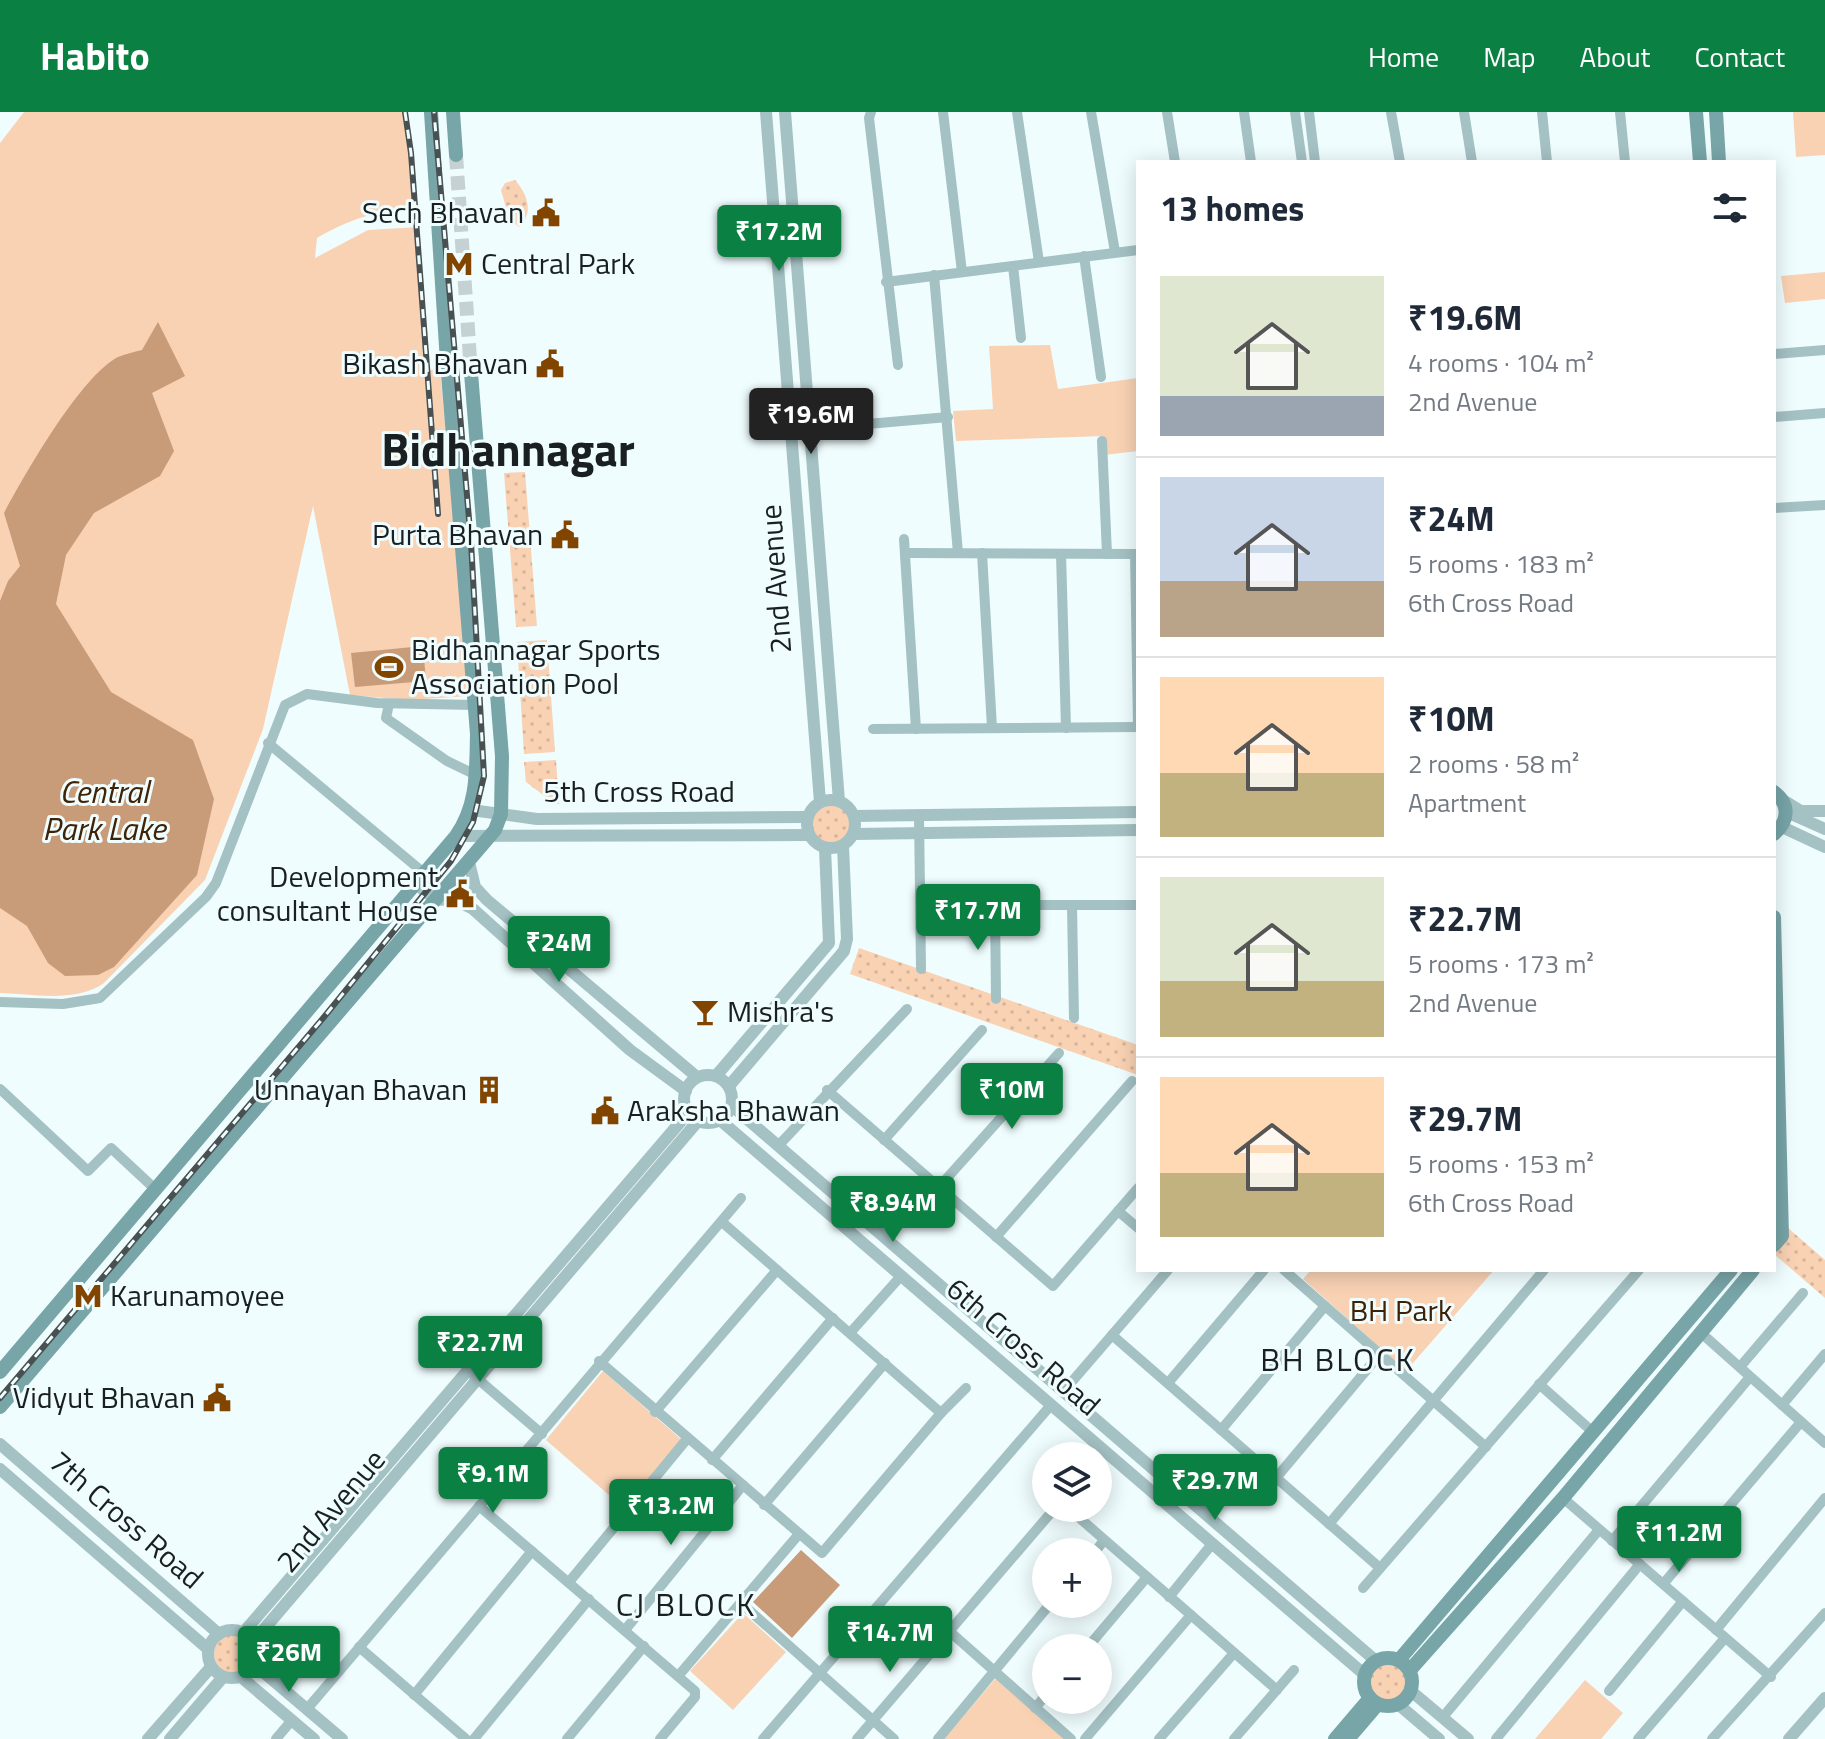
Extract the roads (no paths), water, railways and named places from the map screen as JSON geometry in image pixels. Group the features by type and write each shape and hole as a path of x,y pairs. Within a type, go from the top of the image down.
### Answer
{"main road":[{"path":"0,1372 456,836 471,810 476,775 474,705 431,112"},
{"path":"453,112 456,155"},
{"path":"1696,112 1700,160"},
{"path":"1716,112 1719,160"},
{"path":"0,1407 492,836 501,814 502,756 471,373"},
{"path":"466,595 488,593"},
{"path":"1778,830 1781,801"},
{"path":"1776,1158 1782,1236 1776,1243"},
{"path":"1404,1665 1729,1272"},
{"path":"1404,1665 1563,1498 1751,1272"},
{"path":"1627,1394 1639,1405"},
{"path":"1376,1661 1404,1665 1411,1691 1399,1705 1374,1701 1364,1687 1365,1675 1376,1661"},
{"path":"1335,1739 1374,1701"},
{"path":"1348,1739 1374,1701"}],"street":[{"name":"2nd Avenue","path":"766,112 820,802"},
{"name":"2nd Avenue","path":"785,112 839,801"},
{"path":"871,112 870,132 886,282 898,365"},
{"path":"943,112 962,272"},
{"path":"1017,112 1039,262"},
{"path":"1091,112 1115,252"},
{"path":"1167,112 1175,160"},
{"path":"1244,112 1251,160"},
{"path":"1295,112 1302,160"},
{"path":"1309,112 1315,160"},
{"path":"1391,112 1400,160"},
{"path":"1464,112 1472,160"},
{"path":"1542,112 1547,160"},
{"path":"1620,112 1625,160"},
{"path":"768,135 786,133"},
{"path":"886,282 1136,250"},
{"path":"1084,256 1101,377"},
{"path":"1013,266 1021,338"},
{"path":"934,275 958,553"},
{"path":"1776,354 1825,350"},
{"path":"787,382 807,382"},
{"path":"1776,417 1825,413"},
{"path":"810,429 948,417"},
{"path":"1102,441 1107,554"},
{"path":"793,454 812,452"},
{"path":"1776,508 1825,505"},
{"path":"904,539 916,729"},
{"path":"907,553 1136,554"},
{"path":"982,553 992,728"},
{"path":"1061,554 1066,728"},
{"path":"0,1002 63,1004 100,998 206,897 216,883 285,705 299,696 307,694 389,704 474,705"},
{"path":"389,704 386,718 447,761 476,775"},
{"path":"873,729 1136,726"},
{"path":"268,743 420,878 436,900 464,902 630,1050 686,1091"},
{"path":"809,835 807,817 820,802 839,801 854,816 1136,812"},
{"path":"1781,801 1801,811 1825,811"},
{"path":"1781,801 1825,829"},
{"name":"5th Cross Road","path":"471,810 566,820 807,817"},
{"path":"919,815 921,969"},
{"path":"729,1086 845,949 843,846 853,834 854,816"},
{"path":"853,834 1136,830"},
{"path":"1778,830 1825,847"},
{"path":"456,836 809,835 825,848 843,846"},
{"path":"716,1076 829,943 825,848"},
{"path":"469,862 475,887 487,900 697,1077 716,1076 729,1086 732,1106 720,1120 708,1123 693,1117 684,1104 686,1091 697,1077"},
{"path":"921,905 1136,905"},
{"path":"995,905 996,999"},
{"path":"1072,905 1074,1018"},
{"path":"568,992 580,978"},
{"path":"778,1146 827,1090 907,1009"},
{"path":"884,1140 982,1030"},
{"path":"939,1187 1059,1053"},
{"path":"996,1237 1132,1081"},
{"path":"0,1089 88,1171 111,1148 154,1188"},
{"path":"827,1090 1053,1286 1136,1190"},
{"name":"6th Cross Road","path":"732,1106 1376,1661"},
{"name":"2nd Avenue","path":"244,1632 472,1375 693,1117"},
{"name":"6th Cross Road","path":"720,1120 1365,1675"},
{"path":"307,1709 542,1434 599,1361 741,1198"},
{"path":"1118,1211 1136,1226"},
{"path":"722,1222 941,1413"},
{"path":"865,1243 876,1229"},
{"path":"655,1412 777,1270"},
{"path":"1063,1392 1166,1272"},
{"path":"1168,1383 1262,1272"},
{"path":"1286,1272 1486,1447"},
{"path":"1329,1524 1542,1272"},
{"path":"1363,1588 1637,1272"},
{"path":"850,1333 901,1276"},
{"path":"935,1305 946,1291"},
{"path":"1740,1367 1803,1293"},
{"path":"1221,1430 1325,1306"},
{"path":"712,1460 833,1318"},
{"path":"1700,1332 1824,1439"},
{"path":"1112,1335 1380,1568"},
{"path":"1276,1478 1380,1354"},
{"path":"1782,1405 1825,1354"},
{"path":"1012,1372 1024,1358"},
{"path":"599,1361 764,1505 824,1552 941,1413 966,1388"},
{"path":"764,1505 885,1363"},
{"name":"2nd Avenue","path":"253,1642 472,1375"},
{"path":"472,1375 542,1434"},
{"path":"1612,1541 1750,1377"},
{"path":"1539,1384 1594,1433"},
{"path":"763,1739 1051,1405"},
{"path":"1664,1583 1801,1422"},
{"path":"1088,1437 1100,1423"},
{"path":"569,1582 687,1439"},
{"name":"7th Cross Road","path":"0,1444 219,1634"},
{"name":"7th Cross Road","path":"0,1469 208,1649"},
{"path":"625,1630 743,1485"},
{"path":"1174,1511 1185,1497"},
{"path":"1563,1498 1771,1677"},
{"path":"1638,1739 1825,1498"},
{"path":"479,1506 679,1675 697,1694 660,1739"},
{"path":"857,1739 1043,1522"},
{"path":"1084,1522 1102,1538"},
{"path":"1443,1717 1598,1531"},
{"path":"679,1675 799,1534"},
{"path":"1169,1597 1212,1544"},
{"path":"1112,1547 1277,1690"},
{"path":"414,1695 532,1551"},
{"path":"1496,1739 1640,1564"},
{"path":"1099,1634 1147,1577"},
{"path":"474,1739 589,1599"},
{"path":"1609,1691 1683,1601"},
{"path":"741,1603 894,1739"},
{"path":"1712,1739 1771,1677 1825,1613"},
{"path":"1085,1739 1191,1615"},
{"path":"938,1739 1038,1618"},
{"path":"948,1630 1032,1705"},
{"path":"314,1739 241,1677 223,1677 211,1667 208,1649 219,1634 244,1632 253,1642 255,1665 342,1739"},
{"path":"567,1739 644,1646"},
{"path":"359,1647 466,1739"},
{"path":"1159,1739 1234,1653"},
{"path":"241,1677 255,1665"},
{"path":"148,1739 211,1667"},
{"path":"1234,1739 1294,1670"},
{"path":"170,1739 223,1677"},
{"path":"1411,1691 1468,1739"},
{"path":"1789,1739 1825,1698"},
{"path":"1399,1705 1439,1739"},
{"path":"1042,1714 1071,1739"},
{"path":"276,1739 292,1720"}],"water":[{"name":"Central Park Lake","path":"158,322 185,376 152,393 174,451 160,476 94,513 66,555 56,604 111,692 193,740 214,799 197,875 114,967 98,975 65,976 48,963 27,926 0,908 0,601 8,581 20,566 4,513 55,428 87,384 118,357 142,350"},
{"name":"Bidhannagar Sports Association Pool","path":"423,646 426,681 355,687 351,653"},
{"path":"801,1550 840,1585 792,1638 753,1602"}],"tunnel":[{"path":"456,155 471,373"}],"railway":[{"path":"405,112 411,153 438,514"},
{"path":"0,1398 324,1017 451,861 473,822 484,776 471,542 434,112"}],"place":[{"name":"Sech Bhavan","path":"546,213"},
{"name":"Central Park","path":"459,264"},
{"name":"Bikash Bhavan","path":"550,364"},
{"name":"Purta Bhavan","path":"565,535"},
{"name":"Bidhannagar Sports Association Pool","path":"389,667"},
{"name":"Development consultant House","path":"460,894"},
{"name":"Mishra's","path":"705,1012"},
{"name":"Unnayan Bhavan","path":"489,1090"},
{"name":"Araksha Bhawan","path":"605,1111"},
{"name":"Karunamoyee","path":"88,1296"},
{"name":"Vidyut Bhavan","path":"217,1398"}],"district":[{"name":"Bidhannagar","path":"508,450"},
{"name":"BH BLOCK","path":"1338,1360"},
{"name":"CJ BLOCK","path":"686,1605"}],"park label":[{"name":"BH Park","path":"1401,1311"}]}
